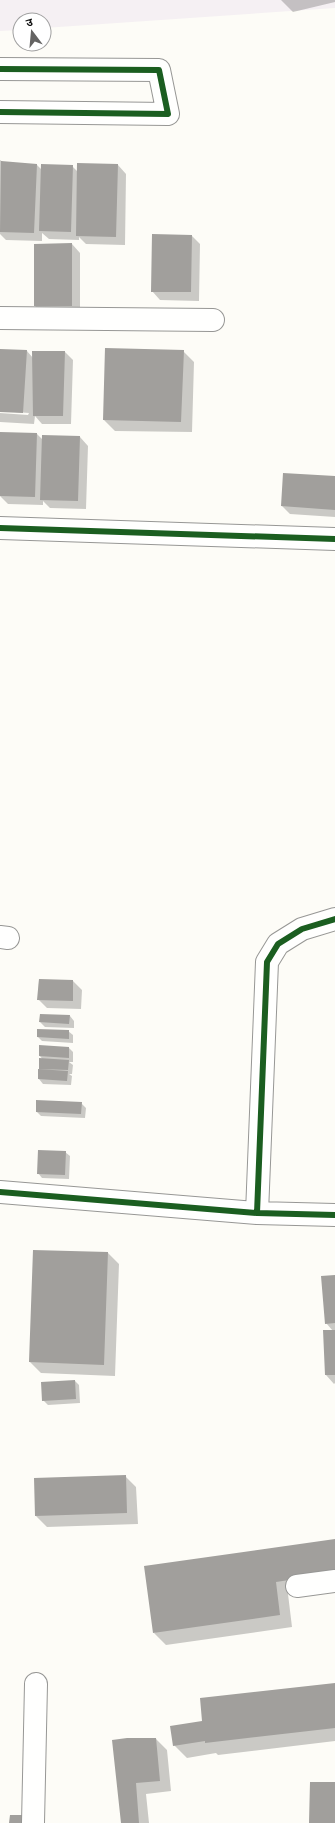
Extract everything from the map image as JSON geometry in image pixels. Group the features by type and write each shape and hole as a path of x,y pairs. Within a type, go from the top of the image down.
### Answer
{"street":[{"path":"0,69 159,70 168,114 0,112"},
{"path":"0,318 213,320"},
{"path":"0,528 335,539"},
{"path":"257,1213 267,962 278,944 302,929 335,919"},
{"path":"0,1192 257,1213 335,1215"},
{"path":"298,1586 335,1581"},
{"path":"34,1823 36,1684"}],"shaded area":[{"path":"0,0 335,0 335,8 52,27 52,12 12,12 12,30 0,31"}],"building":[{"path":"1,161 37,164 34,233 0,232"},
{"path":"77,163 118,164 116,237 76,236"},
{"path":"41,164 73,165 71,232 39,231"},
{"path":"152,234 192,235 191,292 151,292"},
{"path":"72,243 72,306 34,306 34,244"},
{"path":"105,348 184,350 181,422 103,420"},
{"path":"0,349 27,350 23,413 0,412"},
{"path":"32,351 65,351 63,416 33,416"},
{"path":"0,432 37,433 35,497 0,496"},
{"path":"42,435 80,436 78,501 40,500"},
{"path":"283,473 335,476 335,510 281,506"},
{"path":"39,979 73,980 73,1001 37,1000"},
{"path":"40,1014 70,1015 69,1024 39,1022"},
{"path":"37,1029 69,1030 69,1039 37,1037"},
{"path":"39,1045 69,1047 69,1058 39,1056"},
{"path":"39,1058 69,1060 68,1070 39,1069"},
{"path":"38,1069 68,1071 67,1081 38,1079"},
{"path":"36,1100 82,1102 81,1114 36,1112"},
{"path":"38,1150 66,1151 65,1175 37,1174"},
{"path":"33,1250 108,1252 104,1365 29,1362"},
{"path":"335,1275 335,1323 325,1324 321,1276"},
{"path":"323,1330 335,1330 335,1375 325,1375"},
{"path":"75,1380 76,1399 42,1401 41,1382"},
{"path":"126,1475 127,1513 35,1516 34,1478"},
{"path":"335,1539 335,1573 276,1582 280,1615 153,1633 144,1566"},
{"path":"335,1683 335,1728 205,1743 205,1741 173,1746 170,1726 202,1721 200,1698"},
{"path":"127,1738 156,1738 160,1781 136,1783 139,1823 121,1823 112,1740"},
{"path":"310,1782 335,1782 335,1823 309,1823"},
{"path":"10,1815 28,1815 28,1823 9,1823"}],"cycle path":[{"path":"0,69 159,70 168,114 0,112"},
{"path":"0,528 335,539"},
{"path":"257,1213 267,962 278,944 302,929 335,919"},
{"path":"0,1192 257,1213 335,1215"}]}
